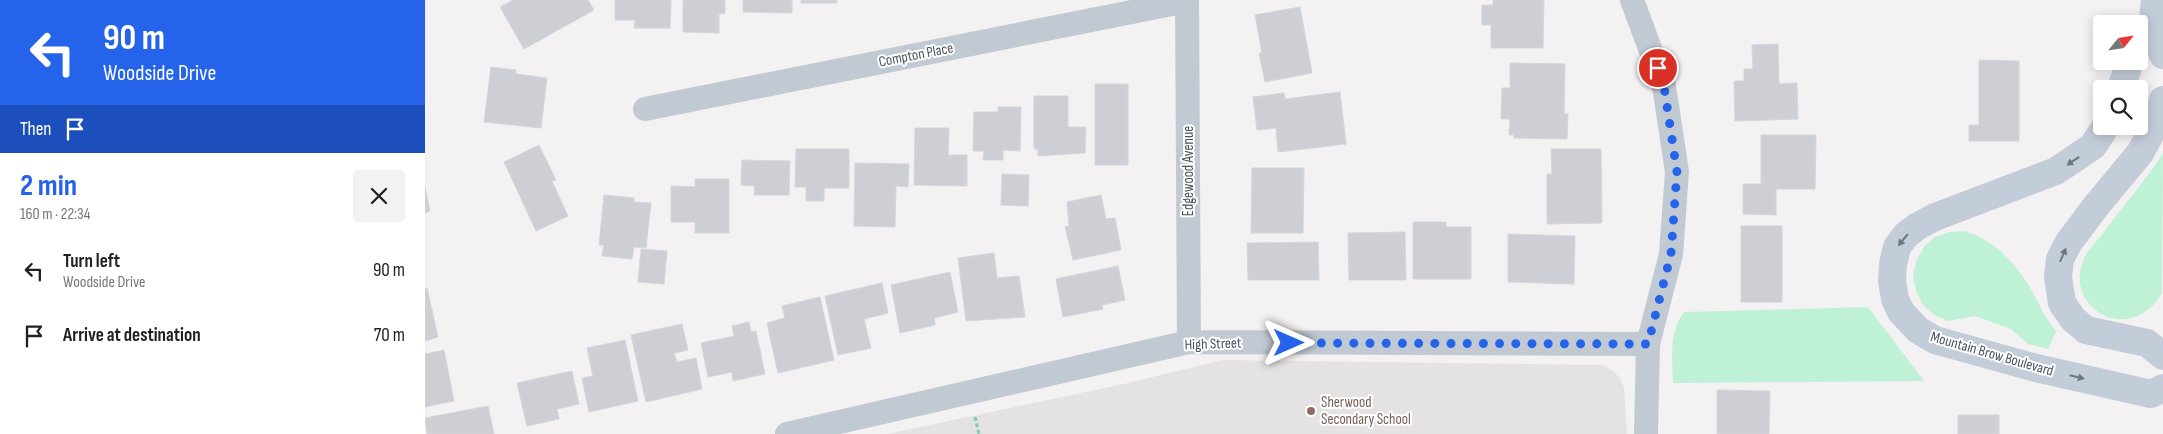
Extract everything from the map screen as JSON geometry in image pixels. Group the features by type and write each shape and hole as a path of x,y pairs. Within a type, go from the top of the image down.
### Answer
{"main road":[{"path":"2149,20 2163,55"},
{"path":"2158,343 2086,330 2073,319 2062,303 2058,276 2060,259 2069,242 2095,206 2141,153 2157,122 2163,100"},
{"name":"Mountain Brow Boulevard","path":"2100,135 2093,146 2056,171 1935,217 1906,235 1897,247 1893,264 1892,282 1895,299 1901,312 1918,330 1935,340 2036,368 2151,394 2163,388"}],"street":[{"name":"Compton Place","path":"645,109 1187,0"},
{"name":"Edgewood Avenue","path":"1187,0 1189,342"},
{"path":"1632,0 1664,86 1677,172 1671,254 1648,344 1646,434"},
{"name":"High Street","path":"787,434 1189,342 1648,344"}],"shaded area":[{"name":"Sherwood Secondary School","path":"1222,360 1602,365 1612,370 1619,377 1624,387 1627,434 887,434 1124,384"}],"green space":[{"path":"2163,153 2162,293 2149,309 2133,317 2118,319 2103,315 2091,306 2083,293 2080,278 2084,258"},
{"path":"1965,231 1984,239 2001,251 2021,274 2056,331 2048,349 2028,344 2011,329 1975,316 1948,321 1934,315 1923,305 1916,291 1913,276 1916,261 1924,247 1935,237 1950,232"},
{"path":"1868,307 1924,381 1673,383 1672,355 1674,336 1679,319 1684,312"}],"building":[{"path":"513,0 588,0 594,10 524,49 500,7"},
{"path":"615,0 671,0 670,28 634,28 635,20 615,20"},
{"path":"683,0 725,0 725,13 719,14 719,33 683,32"},
{"path":"743,0 792,0 792,13 743,12"},
{"path":"801,0 837,0 837,3 801,3"},
{"path":"1493,0 1544,0 1543,48 1491,48 1491,25 1482,25 1482,5 1493,5"},
{"path":"1300,7 1312,73 1265,82 1259,53 1262,53 1255,15"},
{"path":"1778,44 1779,84 1797,83 1798,119 1735,121 1734,81 1744,81 1744,69 1753,69 1752,45"},
{"path":"1979,60 2019,61 2019,141 1969,141 1969,125 1979,125"},
{"path":"1510,63 1565,64 1564,114 1568,114 1567,139 1514,138 1514,135 1509,135 1510,119 1501,119 1502,88 1510,88"},
{"path":"491,67 516,70 516,74 547,78 541,128 484,122"},
{"path":"1095,84 1128,84 1128,165 1095,165"},
{"path":"1340,92 1346,144 1278,152 1276,128 1257,130 1253,97 1284,93 1285,99"},
{"path":"1034,96 1068,96 1068,127 1086,127 1085,153 1038,156 1038,149 1034,149"},
{"path":"998,107 1021,107 1020,151 1003,150 1003,160 983,160 984,151 973,151 974,112 998,112"},
{"path":"915,128 949,128 948,155 967,155 967,186 914,185"},
{"path":"1761,135 1816,135 1815,189 1776,189 1776,215 1743,214 1743,184 1761,184"},
{"path":"539,145 556,180 552,181 568,216 536,231 504,162"},
{"path":"796,149 849,149 849,188 824,188 824,201 806,201 806,187 795,187"},
{"path":"1551,149 1601,149 1602,223 1547,224 1547,174 1552,174"},
{"path":"742,160 790,161 789,195 754,195 755,186 741,185"},
{"path":"855,163 909,164 908,187 896,186 895,227 854,226"},
{"path":"1252,168 1304,168 1303,233 1251,233"},
{"path":"1002,174 1029,175 1028,206 1001,205"},
{"path":"695,179 729,179 729,233 695,233 695,222 671,222 671,186 695,187"},
{"path":"425,187 430,211 425,213"},
{"path":"604,195 634,198 634,202 651,203 646,248 634,247 632,259 602,256 604,245 599,245"},
{"path":"1101,195 1106,219 1115,218 1121,250 1073,260 1065,227 1069,226 1067,202"},
{"path":"1413,222 1446,222 1446,227 1471,227 1471,279 1413,279"},
{"path":"1741,226 1782,226 1782,302 1741,302"},
{"path":"1405,232 1406,280 1349,280 1348,233"},
{"path":"1508,234 1575,236 1574,284 1508,282"},
{"path":"1318,242 1319,280 1248,280 1247,243"},
{"path":"641,249 667,251 664,284 638,282"},
{"path":"994,253 997,278 1019,276 1025,317 966,321 958,258"},
{"path":"1118,266 1125,300 1102,305 1103,309 1063,317 1056,279"},
{"path":"950,272 958,312 934,318 935,325 900,333 891,285"},
{"path":"882,283 888,313 864,319 871,348 838,355 825,296"},
{"path":"427,288 438,337 425,341 425,289"},
{"path":"820,297 834,360 778,373 767,323 785,318 782,306"},
{"path":"749,322 751,332 756,331 765,374 733,381 732,372 708,377 701,343 734,336 732,326"},
{"path":"682,324 688,350 674,353 677,362 696,358 702,389 646,402 631,335"},
{"path":"625,340 638,401 589,412 582,378 593,376 587,348"},
{"path":"444,350 454,401 425,407 425,354"},
{"path":"572,371 579,404 557,409 559,419 527,426 517,383"},
{"path":"1717,390 1770,391 1769,434 1717,434"},
{"path":"488,406 494,434 427,434 425,418"},
{"path":"1958,415 1999,415 1999,434 1958,434"}],"place":[{"name":"Sherwood Secondary School","path":"1311,411"}],"route":[{"path":"1289,343 1648,344 1671,254 1677,172 1664,86 1658,68"}]}
